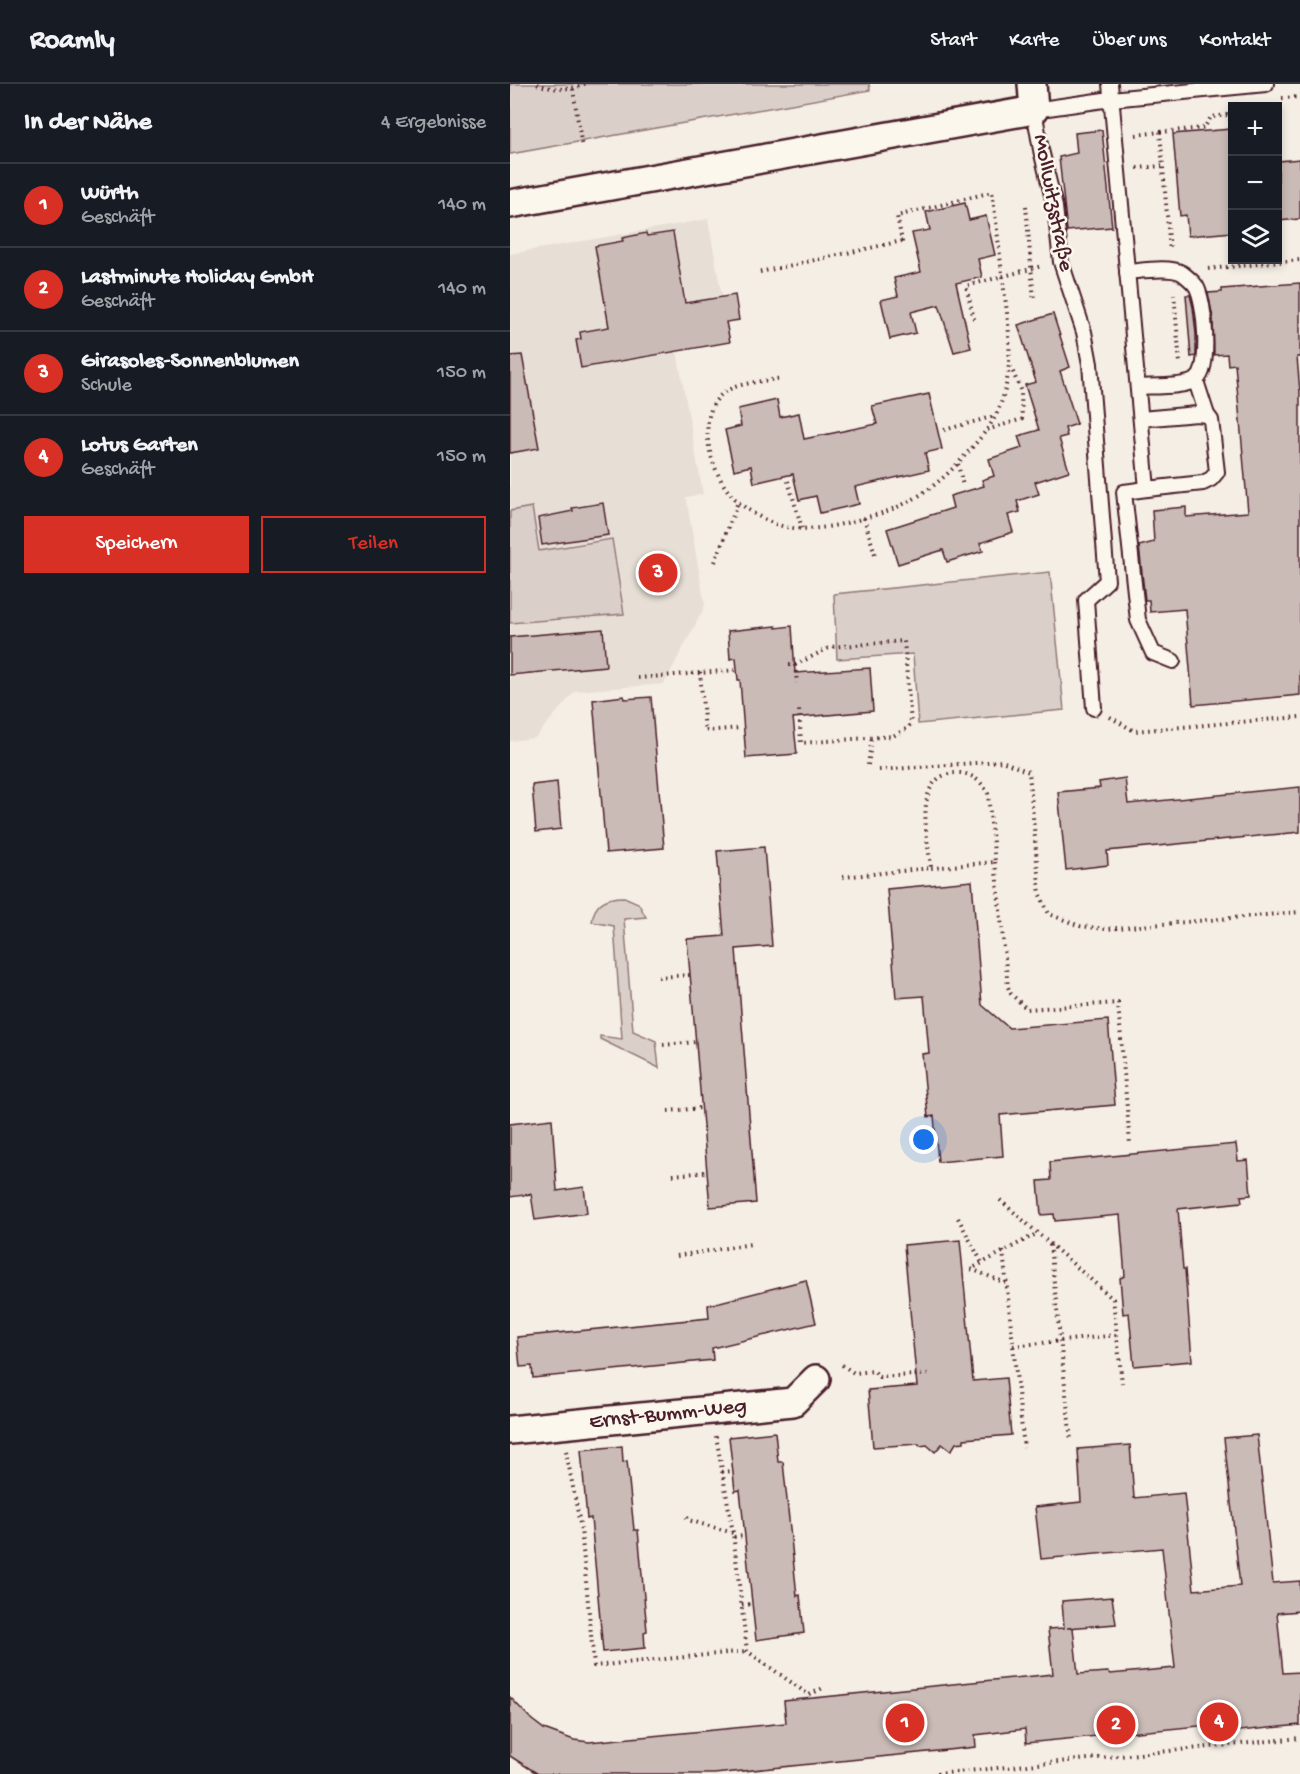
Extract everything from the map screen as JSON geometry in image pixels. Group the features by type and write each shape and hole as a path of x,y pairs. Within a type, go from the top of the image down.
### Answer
{"street":[{"name":"Mollwitzstraße","path":"510,204 1033,97"},
{"name":"Ernst-Bumm-Weg","path":"510,1430 793,1402 816,1379"}],"lane":[{"path":"1110,84 1147,489"},
{"path":"1033,97 1112,99 1266,84"},
{"name":"Mollwitzstraße","path":"1033,97 1041,150 1055,207 1060,262 1084,332 1090,364 1107,581 1086,600 1094,708"},
{"path":"1127,272 1162,270 1180,272 1196,285 1201,299 1206,353 1202,374 1196,381 1182,384 1138,387"},
{"path":"1173,661 1153,653 1138,620 1124,492 1203,483 1217,472 1211,420 1207,415 1196,381"},
{"path":"1141,419 1207,415"}],"path":[{"path":"537,84 554,89 573,89 585,84"},
{"path":"573,89 582,148"},
{"path":"1277,102 1282,98 1300,96"},
{"path":"1160,132 1204,128 1211,117 1228,116"},
{"path":"760,272 902,241 897,216 992,192 1010,351 1009,364 1002,397 995,416 986,430 940,482 914,500 895,509 831,526 802,528 783,526 769,521 738,502 722,483 713,459 707,426 708,416 718,397 727,391 738,386 782,378"},
{"path":"1026,206 1034,301"},
{"path":"1180,272 1300,260"},
{"path":"974,319 966,286 1060,262"},
{"path":"986,430 1023,419 1021,392 1009,364"},
{"path":"944,430 995,416"},
{"path":"957,464 963,486"},
{"path":"788,481 802,528"},
{"path":"716,562 738,502"},
{"path":"864,518 875,554"},
{"path":"789,665 795,665 831,647 904,641 911,723 908,728 892,736 801,743 799,708"},
{"path":"795,665 796,683"},
{"path":"638,678 737,670"},
{"path":"700,672 705,731 741,728"},
{"path":"1094,708 1134,731 1300,717"},
{"path":"868,765 872,737"},
{"path":"879,770 1002,761 1029,772 1040,895 1049,914 1080,926 1106,929 1300,912"},
{"path":"932,868 926,800 932,786 949,774 960,773 970,776 986,790 989,800 1008,987 1011,994 1027,1009 1118,1003 1130,1144"},
{"path":"843,877 995,862"},
{"path":"658,977 690,975"},
{"path":"663,1045 696,1042"},
{"path":"668,1111 702,1108"},
{"path":"673,1175 707,1172"},
{"path":"1000,1200 1113,1299 1122,1383"},
{"path":"958,1218 982,1263"},
{"path":"1006,1283 971,1269 1038,1233"},
{"path":"677,1256 751,1244"},
{"path":"1050,1244 1071,1441"},
{"path":"1003,1251 1024,1448"},
{"path":"1013,1346 1117,1335"},
{"path":"842,1365 854,1373 874,1371 879,1377 932,1374"},
{"path":"714,1426 734,1535 747,1651"},
{"path":"565,1441 581,1529 594,1666 747,1651 809,1695 823,1688"},
{"path":"722,1472 733,1471"},
{"path":"687,1517 688,1520 734,1535 745,1536"},
{"path":"742,1605 752,1604"},
{"path":"937,1774 1300,1738"}],"shaded area":[{"path":"510,84 869,84 870,90 510,154"},
{"path":"708,219 730,342 677,352 703,494 686,497 705,606 664,684 575,691 535,738 510,741 510,254"},
{"path":"532,507 539,551 612,539 624,614 510,623 510,511"},
{"path":"1050,572 1064,710 918,724 913,654 837,659 834,594"},
{"path":"624,897 638,903 646,917 624,919 633,1031 656,1041 659,1068 600,1039 600,1036 622,1039 614,926 592,922 593,915 602,902"}],"building":[{"path":"1228,129 1228,232 1188,236 1186,215 1180,216 1173,134"},
{"path":"1102,130 1112,227 1067,231 1059,157 1077,153 1075,133"},
{"path":"1300,159 1300,219 1282,221 1282,161"},
{"path":"965,203 969,220 986,216 995,255 978,259 982,277 956,283 971,348 954,352 939,305 911,312 916,333 890,339 881,300 898,296 894,278 921,272 912,233 930,230 926,212"},
{"path":"673,232 685,303 735,295 739,320 726,322 730,342 581,368 576,340 581,339 580,332 609,327 595,246 623,241 622,238 646,233 647,236"},
{"path":"1300,283 1300,357 1297,357 1300,392 1300,695 1193,705 1185,609 1150,612 1149,600 1145,600 1139,546 1154,542 1152,510 1186,507 1186,517 1248,512 1235,364 1228,365 1227,354 1214,355 1213,318 1208,293 1222,292 1222,289"},
{"path":"1186,295 1190,295 1196,334 1196,356 1191,357"},
{"path":"1053,314 1070,367 1060,371 1077,424 1065,428 1067,436 1059,438 1069,471 1035,482 1039,494 1017,501 1020,512 1008,515 1013,532 980,543 983,551 947,562 943,550 898,564 887,529 953,508 950,496 984,486 982,480 994,476 989,459 1022,448 1018,436 1039,430 1025,385 1036,382 1018,325"},
{"path":"522,355 539,448 510,453 510,356"},
{"path":"929,394 942,449 925,453 929,470 855,487 859,504 820,513 816,496 799,500 793,474 754,483 751,466 734,470 725,430 741,426 738,409 777,400 780,417 799,413 804,439 877,424 872,406"},
{"path":"603,503 608,535 542,545 538,518 573,511 572,508"},
{"path":"776,626 776,628 792,626 795,673 870,668 873,711 793,718 797,754 746,758 740,680 738,680 736,658 730,659 728,631"},
{"path":"603,629 606,666 510,675 510,637"},
{"path":"624,696 625,699 651,697 664,848 606,853 593,700"},
{"path":"1125,778 1128,804 1300,787 1300,832 1107,851 1108,865 1066,870 1058,792 1100,788 1099,782"},
{"path":"557,782 561,829 536,832 532,785"},
{"path":"764,847 772,946 736,949 756,1203 710,1207 687,939 724,936 717,851"},
{"path":"972,881 982,1005 1009,1028 1108,1020 1115,1105 1000,1115 1003,1156 938,1162 934,1116 928,1117 922,1054 929,1053 924,996 896,998 887,889"},
{"path":"552,1119 557,1191 584,1187 587,1213 535,1220 531,1194 510,1197 510,1124"},
{"path":"1236,1144 1238,1161 1248,1160 1251,1195 1241,1196 1242,1202 1178,1209 1192,1361 1134,1366 1129,1313 1123,1314 1120,1278 1125,1276 1120,1215 1055,1221 1054,1214 1041,1215 1038,1181 1051,1180 1050,1162"},
{"path":"960,1240 973,1381 1006,1378 1011,1435 964,1439 964,1442 956,1443 951,1451 942,1444 935,1452 927,1445 920,1446 919,1444 873,1447 868,1390 917,1386 904,1245"},
{"path":"806,1280 816,1323 712,1348 713,1360 533,1378 532,1366 520,1367 517,1337 709,1318 708,1305"},
{"path":"775,1432 778,1462 783,1462 797,1596 800,1595 804,1633 756,1640 740,1490 735,1491 729,1437"},
{"path":"1257,1435 1273,1583 1300,1581 1300,1611 1277,1613 1283,1673 1300,1672 1300,1725 1210,1734 1209,1725 1026,1743 1025,1729 975,1735 976,1747 714,1774 538,1774 510,1756 510,1697 544,1729 574,1740 589,1742 786,1723 784,1701 1053,1674 1048,1629 1064,1628 1062,1601 1112,1597 1116,1624 1067,1628 1073,1628 1078,1674 1108,1672 1110,1674 1175,1668 1162,1548 1041,1559 1035,1507 1081,1502 1078,1449 1130,1445 1134,1498 1184,1493 1194,1590 1240,1586 1224,1438"},
{"path":"622,1446 623,1462 627,1461 634,1530 638,1530 647,1631 644,1632 645,1648 603,1652 591,1518 587,1519 581,1450"}],"place":[{"name":"Girasoles-Sonnenblumen","path":"658,573"},
{"name":"Lotus Garten","path":"1219,1722"},
{"name":"Würth","path":"905,1723"},
{"name":"Lastminute Holiday GmbH","path":"1116,1725"}]}
